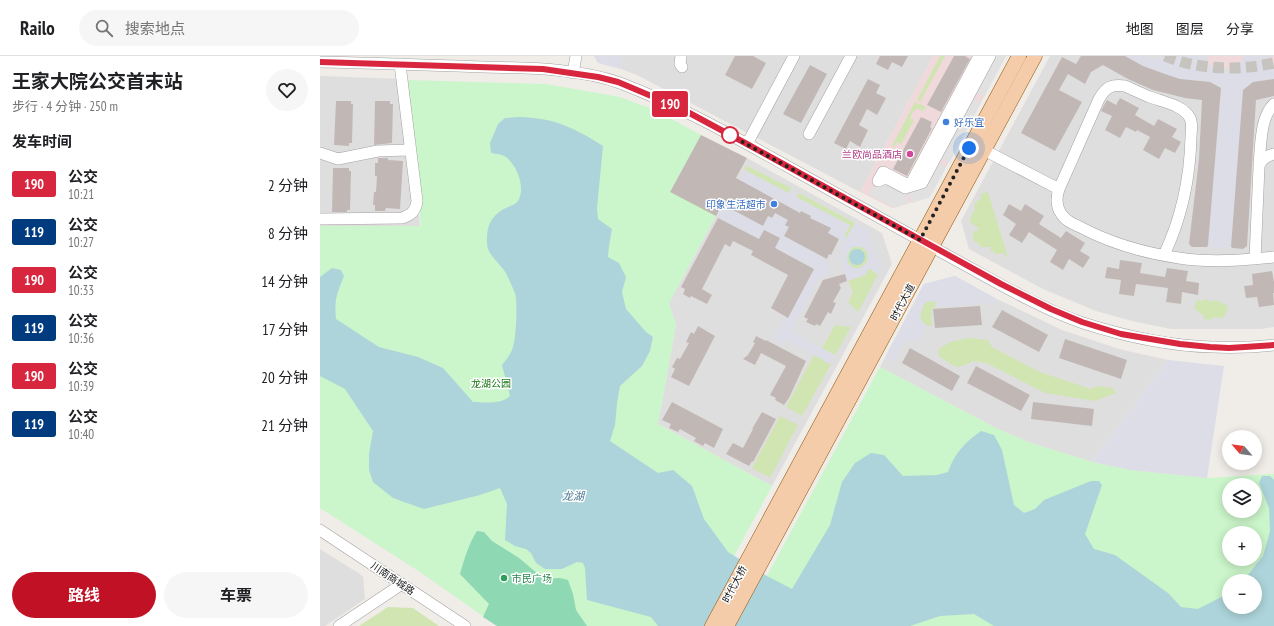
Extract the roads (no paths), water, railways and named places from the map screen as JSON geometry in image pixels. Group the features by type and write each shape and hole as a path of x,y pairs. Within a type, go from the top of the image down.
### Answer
{"main road":[{"name":"时代大道","path":"763,545 926,243 1019,56"},
{"name":"时代大道","path":"926,243 984,150 1035,56"},
{"name":"时代大桥","path":"712,626 763,545"},
{"name":"时代大桥","path":"727,626 763,545"}],"street":[{"path":"573,73 576,56"},
{"path":"747,144 794,56"},
{"path":"809,134 851,56"},
{"path":"979,56 911,183 906,184 883,172 878,181 886,178 905,188 922,183 990,56"},
{"path":"320,219 402,218 414,211 417,201 403,61"},
{"path":"320,62 403,61 524,68 598,77 624,85 682,109 1001,284 1051,309 1082,322 1115,332 1148,339 1210,347 1229,348 1274,345"},
{"path":"1164,255 1174,235 1179,220 1188,175 1192,151 1192,126 1190,118 1175,106 1125,86 1117,85 1109,87 1099,99 1059,189 1057,202 1063,217 1091,232 1122,244 1164,255 1180,258 1209,260 1274,257"},
{"path":"1255,259 1259,164 1264,125 1270,109 1274,104"},
{"path":"320,153 338,159 378,151 407,150 410,143"},
{"path":"984,150 1059,189"},
{"path":"1259,164 1265,157 1274,154"},
{"name":"川南商城路","path":"320,530 465,626"},
{"path":"339,626 402,584"}],"water":[{"name":"龙湖","path":"519,117 543,119 572,129 603,146 597,208 598,219 612,229 608,257 619,263 626,277 622,292 626,309 646,332 653,337 650,351 642,366 620,386 615,425 610,441 658,473 673,470 692,486 704,519 728,552 767,576 792,589 830,525 842,482 855,463 871,453 884,455 903,476 937,475 948,472 961,449 981,431 994,435 1002,450 1014,505 1024,513 1035,509 1044,500 1091,481 1099,481 1102,485 1085,534 1094,549 1115,555 1168,593 1181,607 1198,609 1222,597 1222,614 1262,614 1262,574 1249,574 1255,566 1262,566 1262,557 1270,531 1269,508 1262,490 1261,478 1262,476 1270,476 1274,480 1274,626 994,626 974,614 940,616 910,626 658,626 651,617 587,600 585,568 583,563 577,562 562,569 545,569 536,563 531,553 526,549 515,546 505,540 507,504 500,488 480,495 424,509 393,498 373,482 369,470 369,454 373,431 345,389 320,376 320,277 332,268 341,270 344,276 335,307 336,319 379,347 418,357 443,368 473,402 497,402 510,396 502,365 513,347 516,320 516,298 506,273 494,259 489,251 487,243 491,221 502,210 518,201 521,190 521,183 514,165 504,156 491,153 490,143 498,124 505,118"},
{"path":"857,249 864,254 865,257 860,264 857,265 850,260 849,257 854,250"}],"tunnel":[{"path":"1165,56 1191,64 1219,68 1260,66 1274,63"}],"place":[{"name":"好乐宜","path":"946,122"},
{"name":"兰欧尚品酒店","path":"910,154"},
{"name":"印象生活超市","path":"774,204"},
{"name":"市民广场","path":"504,578"}],"park label":[{"name":"龙湖公园","path":"491,383"}]}
